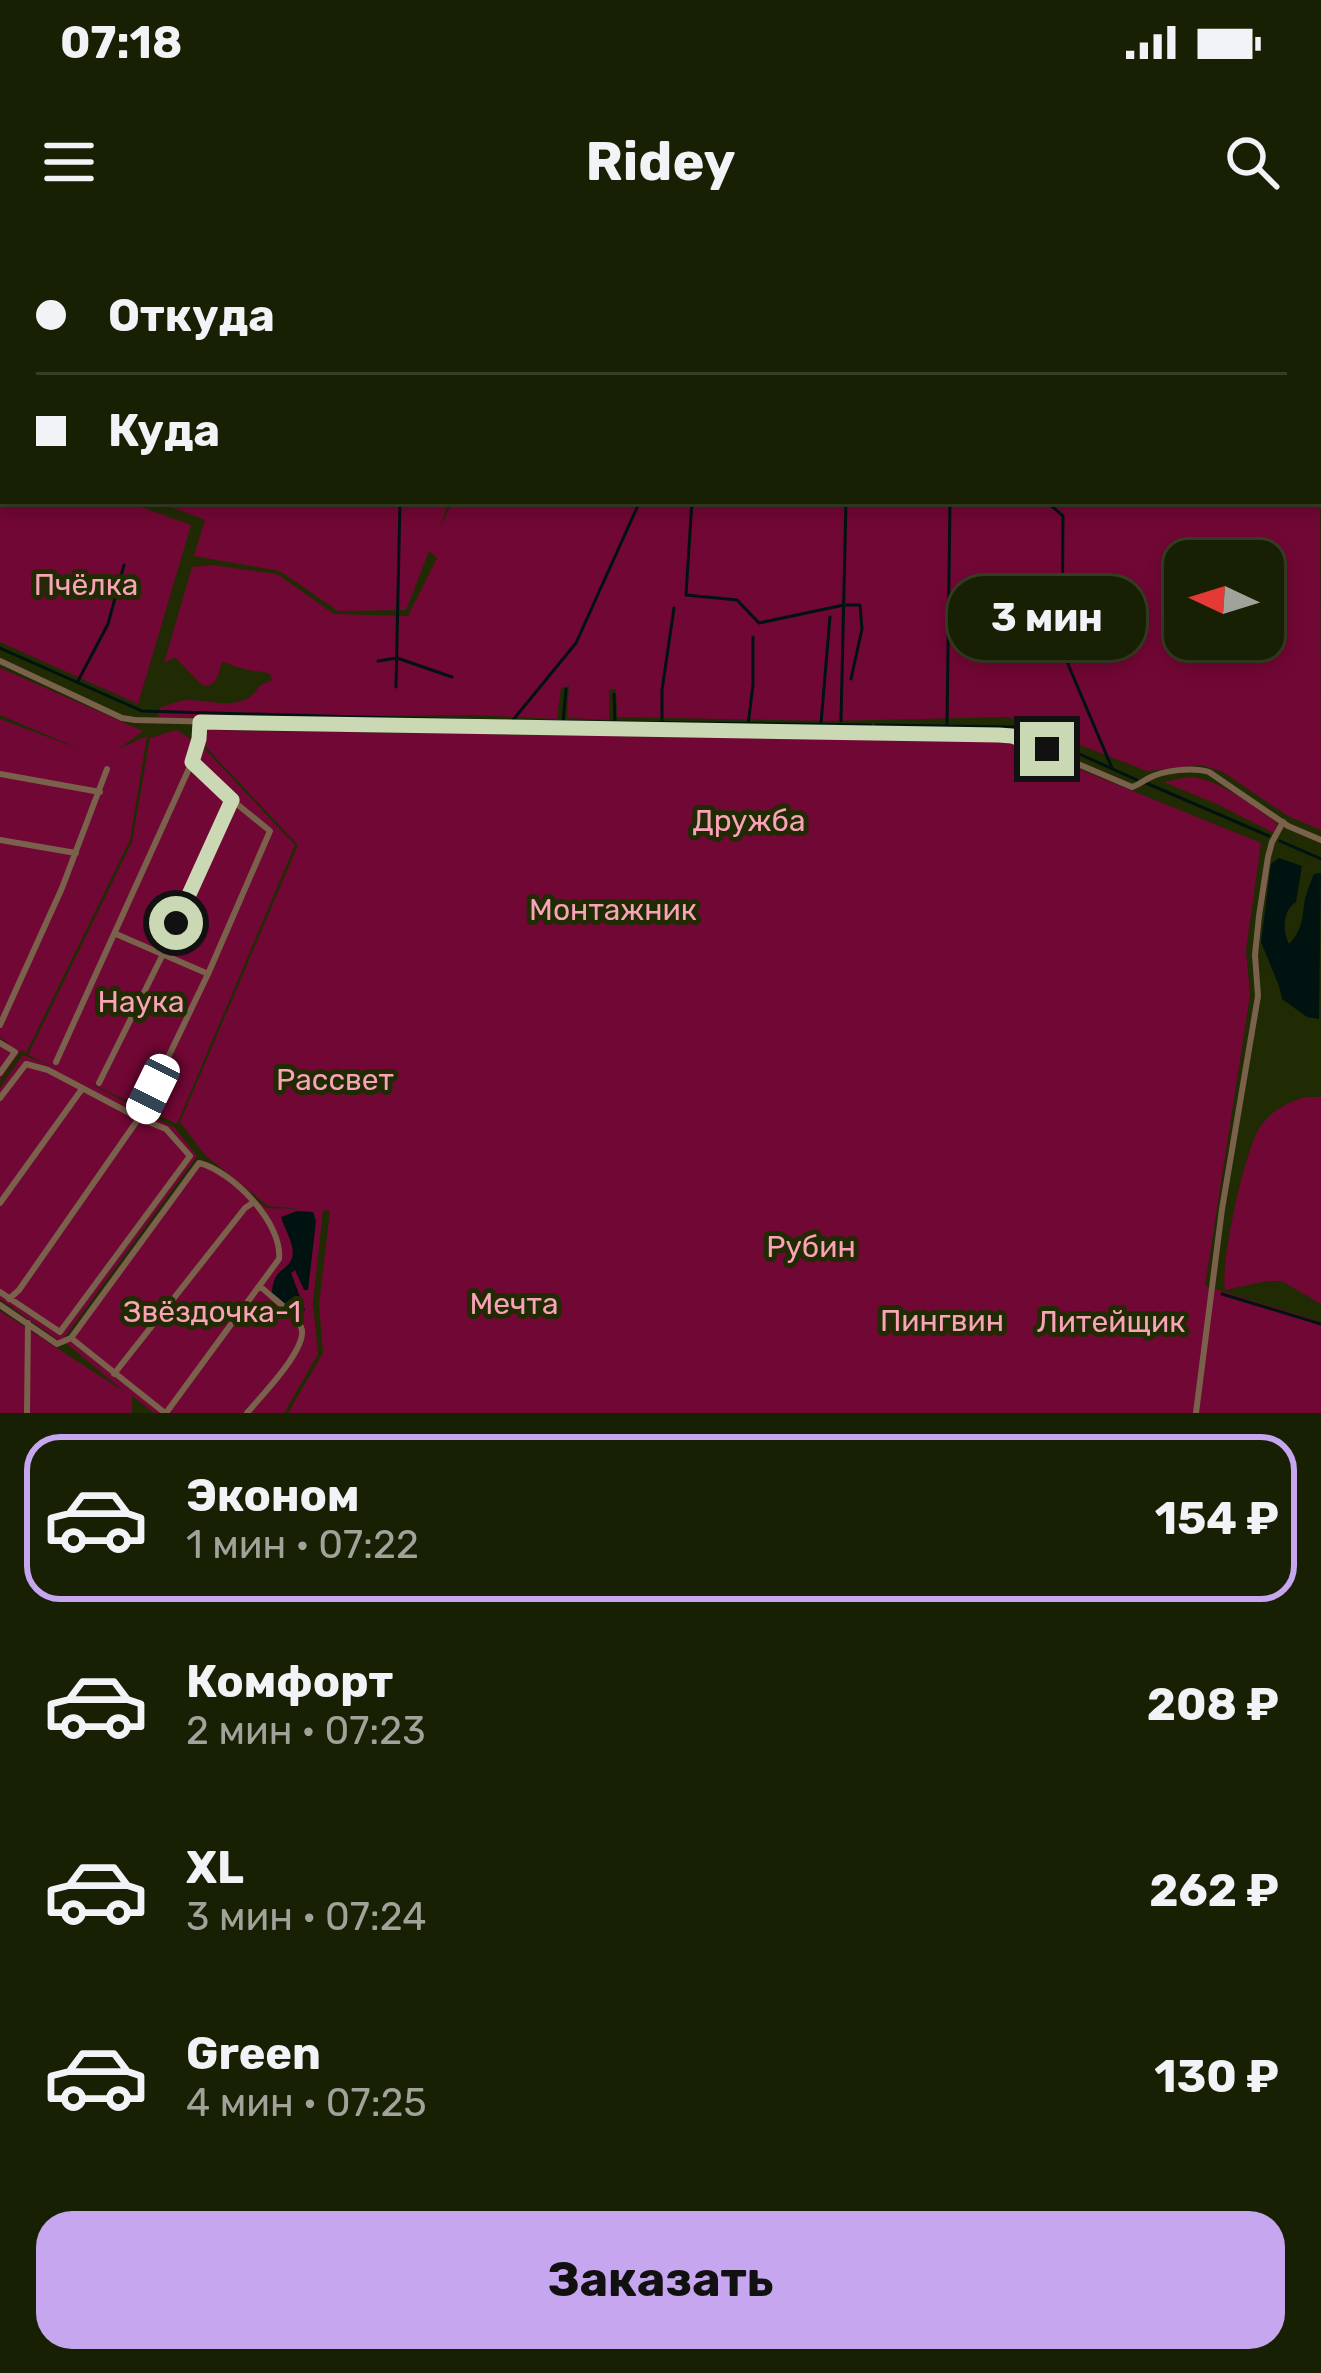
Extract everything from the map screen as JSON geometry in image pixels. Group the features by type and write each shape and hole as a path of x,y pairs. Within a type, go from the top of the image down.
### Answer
{"street":[{"path":"0,661 122,718 1012,736 1132,787 1157,775 1200,769 1283,822 1321,840"},
{"path":"56,1061 192,762 200,722"},
{"path":"9,1299 139,1118 270,831 192,762"},
{"path":"0,1025 76,854 107,769"},
{"path":"0,773 100,791"},
{"path":"99,1082 232,800"},
{"path":"1196,1413 1222,1209 1258,996 1255,939 1268,857 1283,822"},
{"path":"0,840 76,854"},
{"path":"116,934 208,974"},
{"path":"0,1043 15,1052 0,1073"},
{"path":"0,1098 26,1064 48,1070 166,1129 190,1156 60,1332 0,1292"},
{"path":"0,1203 83,1088"},
{"path":"0,1305 57,1344 71,1338 199,1162 211,1166 254,1202 269,1222 279,1259 165,1413 71,1338"},
{"path":"114,1374 254,1202"},
{"path":"247,1413 303,1337 300,1325 260,1286"},
{"path":"27,1413 28,1323"}],"green space":[{"name":"Пчёлка","path":"0,504 133,504 191,525 138,704 0,642"},
{"path":"163,504 448,504 440,527 452,504 1320,504 1321,830 1288,816 1223,772 1202,765 1147,771 1008,717 828,721 617,717 616,689 609,690 609,720 567,718 569,686 561,688 557,719 157,715 160,708 184,700 246,700 272,680 270,674 222,662 215,682 203,686 175,657 164,663 192,567 212,565 277,574 334,614 408,616 437,558 429,551 406,610 338,611 280,571 194,556 205,520"},
{"path":"0,668 143,731 119,749 147,736 130,840 26,1053 21,1050 0,1080 0,1040 10,1044 0,1038 0,719 82,750 0,715"},
{"name":"Наука","path":"176,730 201,745 295,845 177,1124 83,1080 175,1128 197,1156 61,1342 0,1299 0,1088 23,1055 58,1069 28,1055 132,842 150,738"},
{"path":"207,730 1012,742 1261,843 1246,950 1250,995 1205,1286 1321,1322 1321,1413 288,1413 323,1353 319,1304 330,1211 323,1210 313,1303 318,1354 284,1413 154,1413 132,1396 132,1413 0,1413 0,1311 126,1393 66,1343 200,1160 266,1208 302,1209 268,1206 205,1155 180,1122 298,845 201,742"},
{"path":"1188,777 1211,782 1245,800 1275,821 1274,833 1164,782"},
{"path":"1306,1097 1321,1097 1321,1304 1282,1281 1225,1290 1230,1233 1254,1139 1275,1112"}],"shaded area":[{"path":"1279,858 1302,866 1296,902 1285,921 1289,944 1300,926 1314,874 1321,873 1319,1019 1307,1017 1282,999 1261,942 1271,864"},
{"path":"313,1212 316,1221 308,1290 295,1270 291,1273 305,1310 295,1315 272,1293 277,1275 293,1253 281,1217"}],"waterway":[{"path":"396,687 400,504"},
{"path":"513,720 576,643 639,504"},
{"path":"692,504 686,595 737,600 759,623 860,605 862,629 851,679"},
{"path":"841,721 846,504"},
{"path":"947,726 950,504"},
{"path":"1049,504 1063,516 1062,650 1112,768"},
{"path":"78,681 108,624 124,565"},
{"path":"662,725 674,608"},
{"path":"821,723 830,617"},
{"path":"748,725 753,637"},
{"path":"0,648 142,711 502,721"},
{"path":"378,661 397,658 452,677"},
{"path":"563,723 566,689"},
{"path":"614,694 615,722"},
{"path":"512,721 871,725"},
{"path":"876,725 1018,727 1028,732"},
{"path":"1035,734 1137,780"},
{"path":"1146,783 1269,836"},
{"path":"1280,841 1321,859"},
{"path":"1222,1294 1321,1324"}],"route":[{"path":"176,923 232,800 192,762 200,722 999,735 1047,749"}],"park label":[{"name":"Дружба","path":"749,821"},
{"name":"Монтажник","path":"613,910"},
{"name":"Рассвет","path":"335,1080"},
{"name":"Рубин","path":"811,1247"},
{"name":"Мечта","path":"514,1304"},
{"name":"Звёздочка-1","path":"212,1312"},
{"name":"Пингвин","path":"942,1321"},
{"name":"Литейщик","path":"1111,1322"}]}
